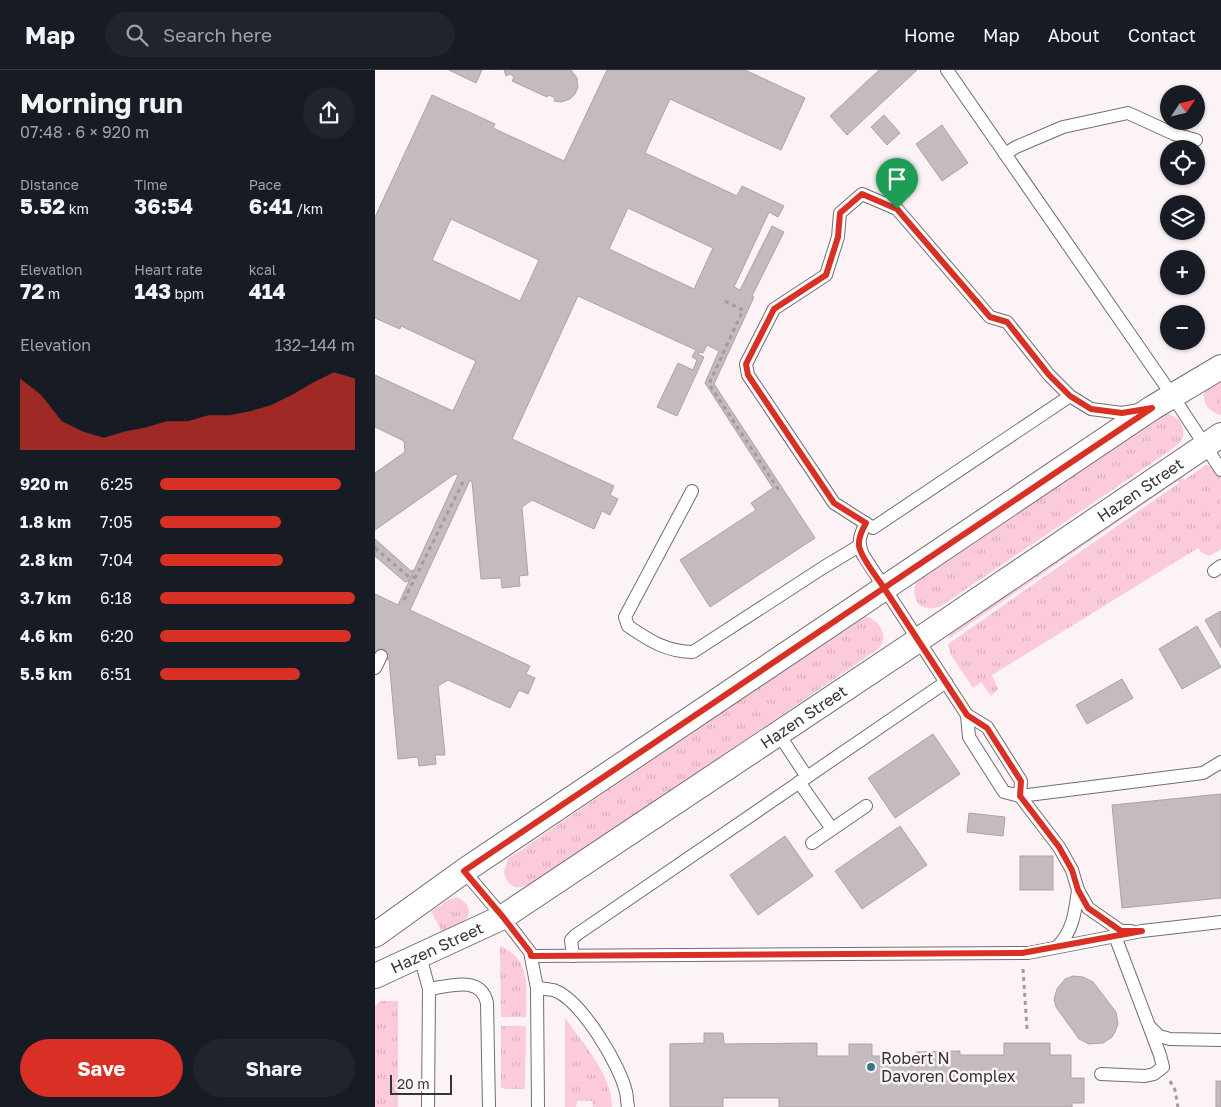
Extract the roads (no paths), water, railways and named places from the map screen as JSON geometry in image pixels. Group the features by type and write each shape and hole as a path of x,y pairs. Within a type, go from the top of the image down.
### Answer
{"street":[{"path":"375,936 464,871 884,588 1152,408 1221,367"},
{"name":"Hazen Street","path":"375,976 503,917 919,640 1213,440"}],"lane":[{"path":"947,70 1172,395 1213,440 1221,470"},
{"path":"1005,154 1016,147 1063,127 1128,113 1174,134 1196,140"},
{"path":"1070,396 873,528 834,503 748,375 746,364 774,309 826,275 838,237 840,213 862,194 897,209 990,317 1007,322 1049,375 1070,396 1091,409 1122,413 1152,408"},
{"path":"692,491 625,617 628,626 650,641 677,652 693,652 824,566 859,546"},
{"path":"866,523 860,535 859,546 863,555 967,715 987,728 1021,781 1020,796 1059,847 1072,870 1078,890 1088,908 1121,931 1142,931"},
{"path":"375,668 381,656"},
{"path":"573,956 571,940 576,934 946,682"},
{"path":"967,715 969,738 1004,792 1020,796 1221,771"},
{"path":"778,733 832,829"},
{"path":"1203,773 1221,762"},
{"path":"812,843 866,806"},
{"path":"464,871 530,952 537,988 537,1107"},
{"path":"1057,947 1066,938 1074,915 1078,890"},
{"path":"531,956 1022,953 1142,931 1221,922"},
{"path":"1101,1074 1145,1076 1155,1074 1163,1067 1115,936"},
{"path":"420,956 429,989 428,1107"},
{"path":"429,989 468,984 475,985 486,996 489,1107"},
{"path":"537,988 556,991 572,1001 586,1017 615,1064 626,1091 628,1107"},
{"path":"1149,1026 1159,1036 1170,1039 1221,1040"}],"place":[{"name":"Robert N Davoren Complex","path":"871,1067"}]}
